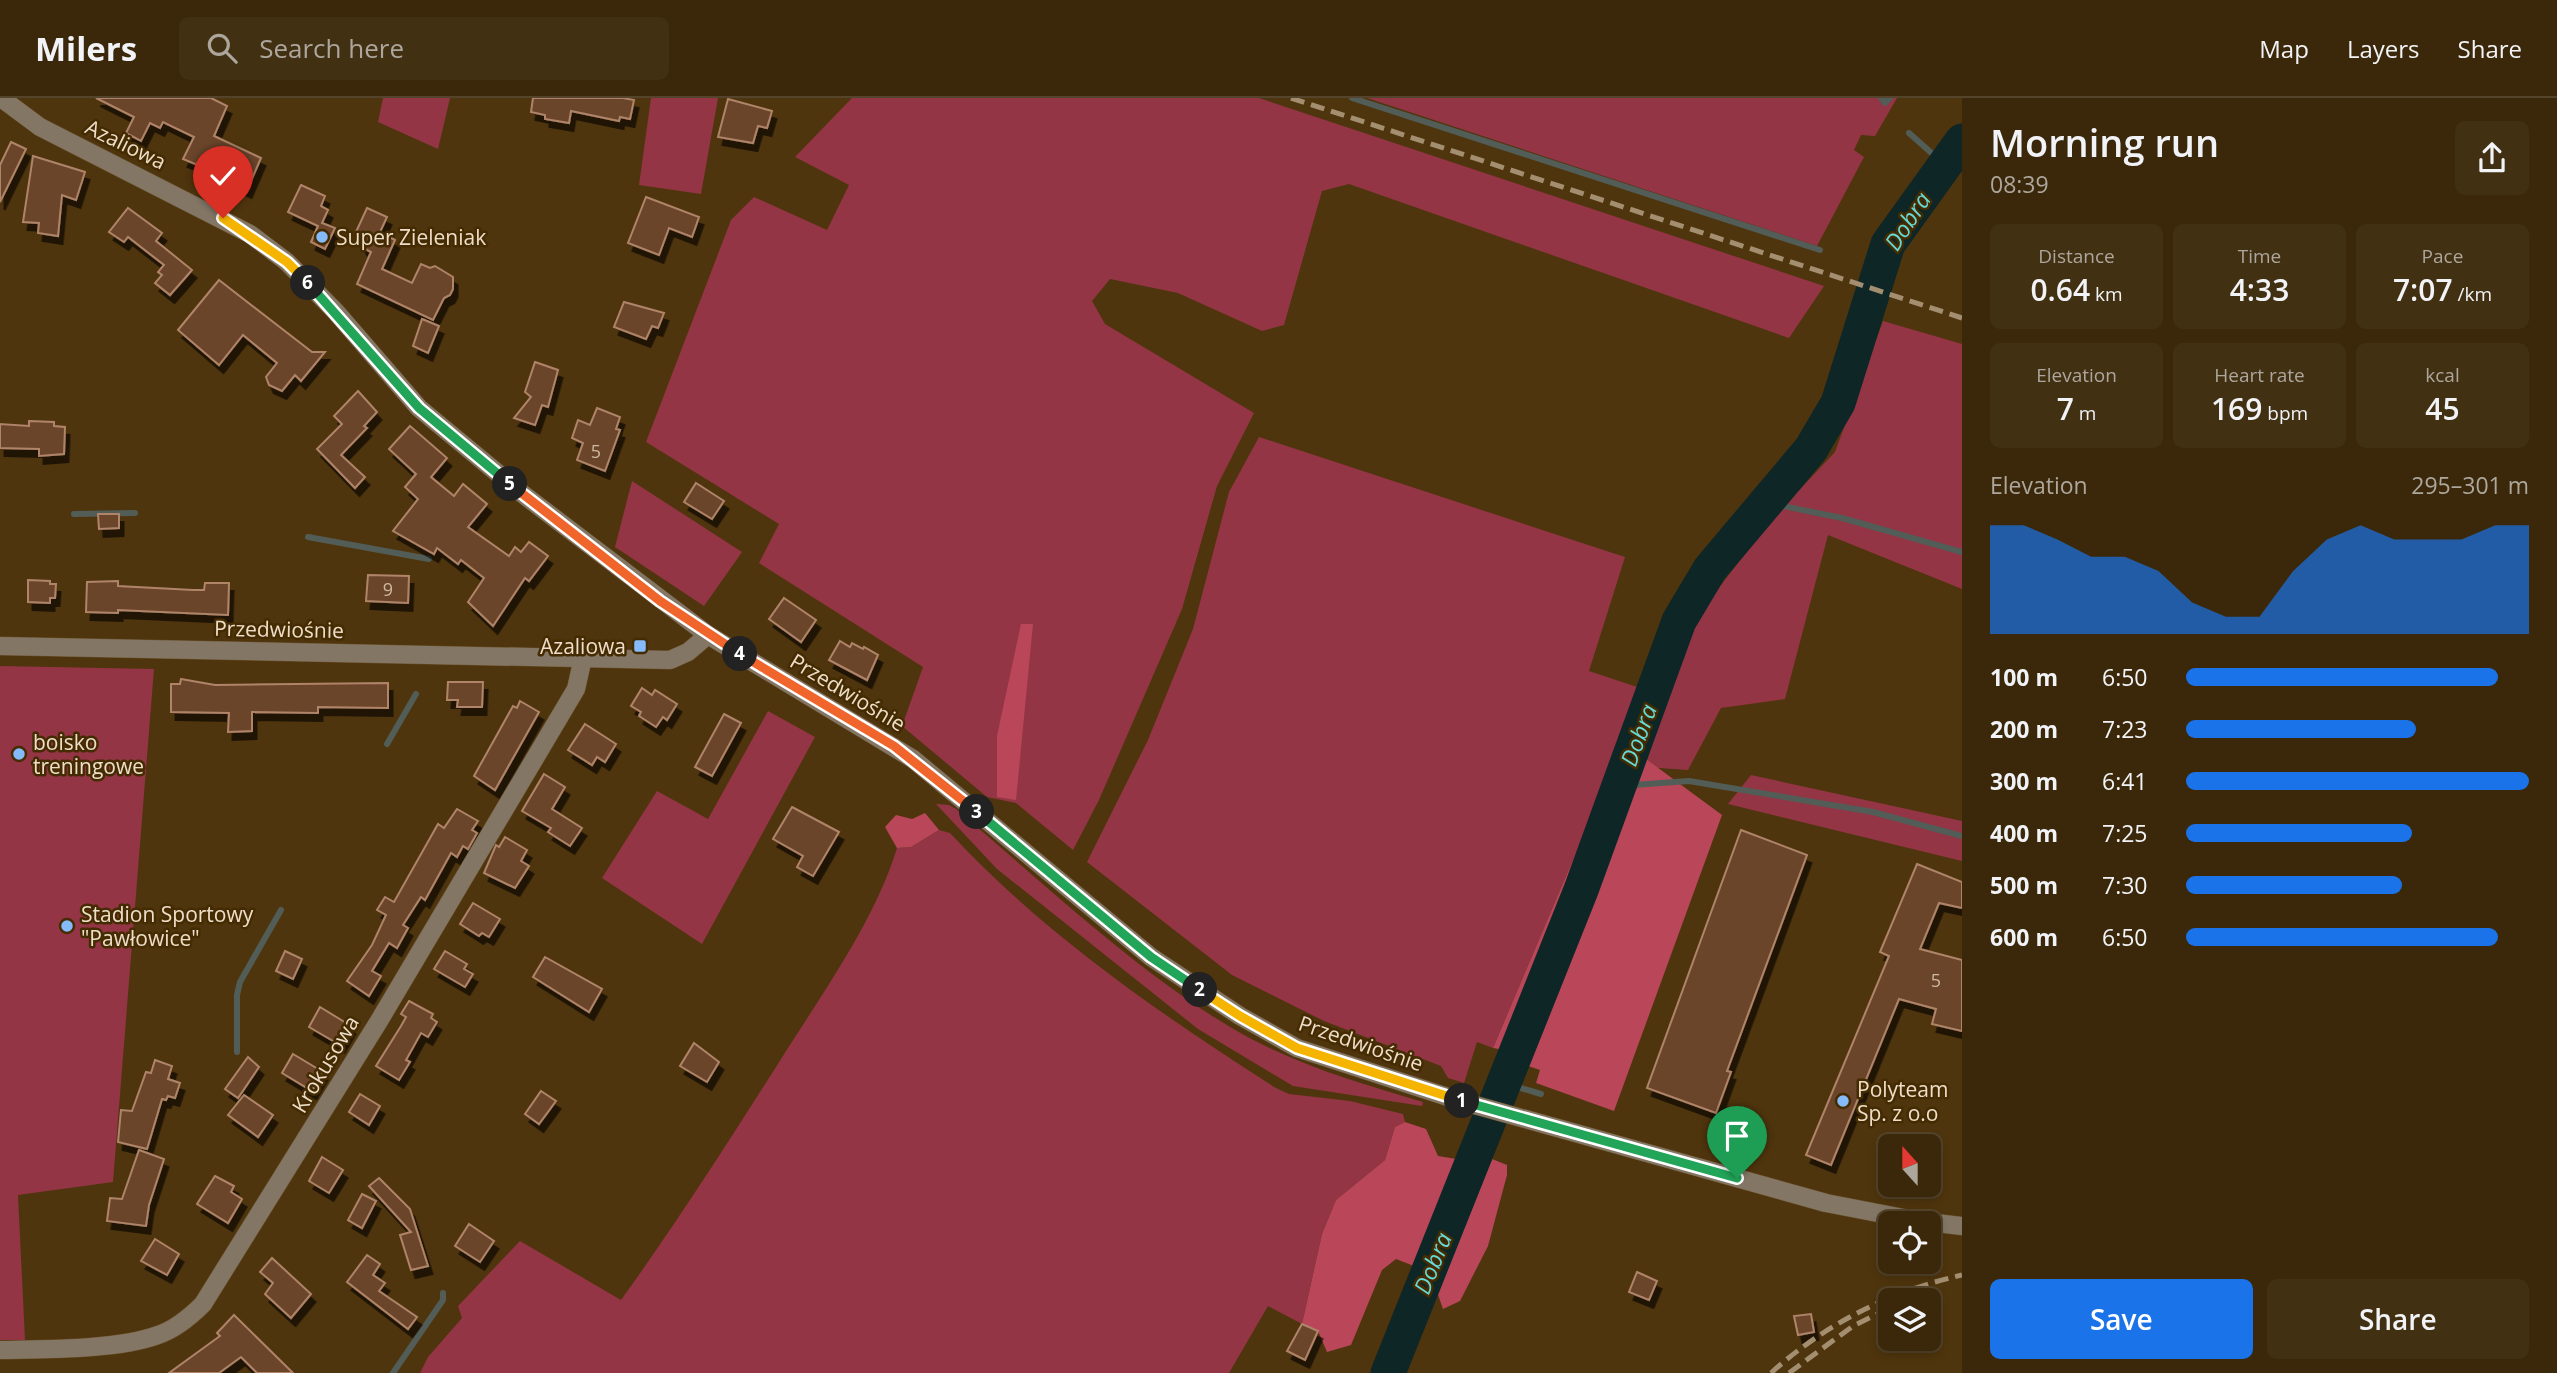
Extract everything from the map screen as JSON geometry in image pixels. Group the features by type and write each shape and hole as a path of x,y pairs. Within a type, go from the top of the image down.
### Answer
{"street":[{"name":"Azaliowa","path":"1,98 40,127 223,218 287,262 336,312 419,408 534,503 708,635"},
{"name":"Przedwiośnie","path":"0,646 670,660 688,652 708,635 913,759 1151,957 1240,1016 1297,1048 1457,1100 1826,1203 1919,1221 1962,1226"},
{"name":"Krokusowa","path":"0,1350 47,1349 149,1338 174,1328 203,1304 379,1021 576,690 583,658"}],"shaded area":[{"path":"383,98 450,98 438,149 378,122"},
{"path":"651,98 718,98 701,194 639,185"},
{"path":"852,98 1259,98 1824,286 1789,338 1349,184 1322,191 1284,325 1262,331 1178,293 1110,279 1092,301 1105,324 1254,413 1217,486 1182,609 1099,800 1073,850 1016,803 987,797 902,726 923,667 759,563 779,524 646,442 731,220 754,197 827,230 849,185 795,157"},
{"path":"1367,98 1897,98 1875,136 1861,135 1854,150 1864,157 1817,246"},
{"path":"1883,321 1962,344 1962,589 1828,535 1785,699 1721,708 1688,770 1645,767 1686,630 1773,518 1835,452"},
{"path":"1259,437 1625,557 1589,671 1640,688 1623,742 1493,1048 1477,1042 1464,1083 1448,1078 1441,1066 1324,1021 1232,975 1087,862 1148,740 1193,629 1229,492"},
{"path":"632,481 742,552 704,606 615,547"},
{"path":"1021,624 1033,624 1016,800 997,797 997,736"},
{"name":"Stadion Sportowy \"Pawłowice\"","path":"0,666 154,669 113,1182 18,1195 25,1340 0,1340"},
{"path":"768,711 815,737 702,944 602,878 657,791 708,819"},
{"path":"1623,742 1722,815 1614,1111 1536,1083 1540,1070 1520,1063 1565,941 1549,936 1505,1050 1493,1048"},
{"path":"1751,775 1962,821 1962,861 1728,804"},
{"path":"936,804 949,805 956,809 1132,959 1169,987 1244,1035 1309,1065 1423,1102 1422,1106 1293,1086 1198,1029 997,869"},
{"path":"925,813 939,830 911,847 897,848 885,827 896,815 912,819"},
{"path":"939,830 950,833 1024,905 1105,971 1276,1088 1289,1094 1350,1101 1403,1114 1405,1122 1395,1127 1385,1160 1336,1200 1322,1234 1302,1324 1268,1306 1229,1373 420,1373 428,1357 462,1318 458,1306 520,1241 621,1300 706,1175 834,976 877,900 897,848 911,847"},
{"path":"1405,1122 1426,1129 1438,1156 1463,1160 1419,1268 1396,1259 1382,1270 1351,1345 1327,1352 1318,1331 1302,1324 1322,1234 1336,1200 1385,1160 1395,1127"},
{"path":"1492,1159 1507,1165 1507,1175 1488,1246 1460,1301 1443,1309 1436,1289"}],"building":[{"path":"96,98 211,98 227,106 214,136 261,158 247,190 232,183 234,180 183,159 194,137 163,122 160,128 150,123 141,141 126,133 134,117"},
{"path":"533,98 634,100 630,119 620,117 619,121 571,111 569,123 545,119 545,115 531,112"},
{"path":"728,99 772,111 767,128 758,126 753,143 718,137"},
{"path":"11,142 26,149 0,202 0,165"},
{"path":"33,156 85,172 76,200 62,195 58,236 38,233 39,223 23,222"},
{"path":"301,185 325,196 321,206 328,210 322,223 335,228 325,249 311,242 318,226 288,212"},
{"path":"646,197 699,217 692,237 669,228 659,255 628,243"},
{"path":"128,208 162,233 156,241 192,270 170,295 155,283 162,275 158,272 164,265 128,237 124,242 109,232"},
{"path":"367,208 387,217 380,232 395,240 382,269 412,283 421,264 430,268 435,266 453,277 453,289 450,295 444,298 433,320 357,284 371,252 363,248 356,232"},
{"path":"219,280 312,352 325,352 301,381 295,375 282,391 269,385 266,377 277,363 243,335 219,365 178,330"},
{"path":"624,302 664,313 658,328 652,326 646,339 614,327"},
{"path":"422,319 439,326 428,353 413,346"},
{"path":"535,362 558,370 548,407 542,405 535,425 514,418 531,397 525,392"},
{"path":"358,391 377,412 364,426 367,428 341,455 365,477 355,488 317,449 342,424 334,416"},
{"path":"597,408 620,417 616,429 620,430 605,471 577,460 583,443 572,438 578,420 590,425"},
{"path":"29,421 54,422 54,426 65,427 64,454 39,456 39,449 0,448 0,424 29,426"},
{"path":"410,426 447,458 431,477 454,496 463,484 487,504 468,527 509,556 515,547 521,552 529,542 548,556 529,581 525,578 493,626 468,602 484,578 461,560 458,564 437,548 434,554 393,531 418,499 405,487 416,474 389,449"},
{"path":"696,483 724,501 712,519 684,502"},
{"path":"98,514 119,514 119,528 99,529"},
{"path":"368,575 409,576 408,603 366,601"},
{"path":"28,580 50,581 50,584 56,584 55,598 50,598 50,603 28,602"},
{"path":"118,581 118,586 193,590 204,590 205,583 229,583 228,615 118,610 118,613 86,612 87,582"},
{"path":"784,598 816,620 801,642 769,619"},
{"path":"840,641 850,647 852,643 863,649 864,647 878,655 867,680 829,660"},
{"path":"181,679 215,685 388,683 388,708 318,707 318,713 252,712 252,731 228,732 229,713 171,712 171,684 180,684"},
{"path":"448,682 483,682 482,707 457,707 458,700 447,700"},
{"path":"642,688 652,695 655,690 677,704 667,720 663,717 656,727 639,716 641,712 631,706"},
{"path":"520,701 539,712 495,790 474,776 513,706 517,708"},
{"path":"724,714 741,723 712,776 695,767"},
{"path":"585,724 616,744 605,762 597,757 592,765 568,750"},
{"path":"544,774 565,787 552,809 582,828 570,846 548,832 551,828 522,811"},
{"path":"792,807 839,832 813,876 797,867 803,856 773,839"},
{"path":"457,809 478,821 472,830 477,833 468,849 463,846 457,857 451,853 425,900 421,897 403,925 408,928 397,948 389,943 372,971 381,976 369,996 347,981 372,945 386,915 377,910 385,897 394,902 438,824 444,828"},
{"path":"1741,830 1807,855 1727,1071 1731,1072 1716,1113 1647,1088"},
{"path":"505,837 527,850 521,861 529,866 515,888 484,873 496,845 499,847"},
{"path":"1917,864 1962,882 1962,908 1939,903 1920,949 1962,960 1962,1031 1932,1024 1936,1009 1899,999 1831,1165 1806,1155 1889,956 1880,952"},
{"path":"473,903 500,919 489,937 482,933 479,936 460,924"},
{"path":"285,951 302,959 293,979 276,971"},
{"path":"445,951 467,964 464,969 473,974 465,987 434,969"},
{"path":"545,957 602,989 589,1012 533,977"},
{"path":"409,1001 433,1014 431,1018 437,1022 428,1037 421,1033 406,1060 410,1062 399,1080 376,1066 406,1017 401,1014"},
{"path":"320,1007 351,1026 340,1045 309,1027"},
{"path":"694,1043 719,1062 707,1082 680,1066"},
{"path":"293,1054 323,1072 312,1091 282,1073"},
{"path":"248,1057 259,1067 238,1098 225,1089"},
{"path":"155,1060 172,1066 168,1079 180,1083 175,1098 168,1096 166,1100 162,1099 147,1149 118,1142 121,1110 132,1111 146,1072 151,1073"},
{"path":"541,1091 556,1101 539,1124 525,1114"},
{"path":"360,1094 380,1106 369,1125 349,1112"},
{"path":"244,1095 273,1115 258,1137 228,1115"},
{"path":"139,1150 164,1159 149,1205 146,1226 107,1221 110,1198 122,1199"},
{"path":"322,1157 343,1170 329,1193 309,1181"},
{"path":"215,1176 234,1186 231,1192 242,1199 228,1223 197,1204"},
{"path":"379,1178 410,1209 428,1266 411,1270 400,1235 411,1232 369,1186"},
{"path":"362,1194 376,1201 362,1228 348,1220"},
{"path":"469,1224 494,1241 480,1262 455,1246"},
{"path":"155,1239 179,1254 167,1275 141,1261"},
{"path":"367,1255 380,1264 373,1275 385,1283 379,1291 417,1317 408,1329 347,1282"},
{"path":"272,1258 311,1294 291,1318 265,1294 273,1283 260,1272"},
{"path":"1637,1272 1657,1281 1649,1300 1629,1292"},
{"path":"1811,1314 1814,1332 1798,1335 1794,1316"},
{"path":"234,1315 293,1373 257,1373 241,1357 219,1373 169,1373 220,1336 217,1333"},
{"path":"1302,1324 1318,1331 1305,1360 1287,1351"}],"waterway":[{"path":"1352,98 1820,250"},
{"path":"1881,98 1885,103 1890,98"},
{"path":"1909,133 1945,165"},
{"name":"Dobra","path":"1388,1373 1581,890 1679,621 1710,569 1811,449 1838,403 1888,244 1962,141"},
{"path":"1768,503 1842,518 1962,552"},
{"path":"74,514 135,513"},
{"path":"308,537 429,559"},
{"path":"387,744 416,694"},
{"path":"1619,786 1689,781 1873,812 1962,836"},
{"path":"237,1052 237,995 240,982 281,910"},
{"path":"1504,1083 1541,1094"},
{"path":"393,1373 443,1300 443,1293"}],"railway":[{"path":"1291,98 1962,318"},
{"path":"1771,1373 1814,1339 1860,1312 1910,1290 1962,1275"},
{"path":"1789,1373 1853,1326 1878,1314"}],"place":[{"name":"Super Zieleniak","path":"322,237"},
{"name":"Azaliowa","path":"640,646"},
{"name":"boisko treningowe","path":"19,754"},
{"name":"Stadion Sportowy \"Pawłowice\"","path":"67,926"},
{"name":"Polyteam Sp. z o.o","path":"1843,1101"}],"route":[{"path":"223,218 250,234 287,262 336,312 419,408 524,495 708,635 913,759 1151,957 1240,1016 1297,1048 1368,1072 1457,1100 1737,1178"}]}
